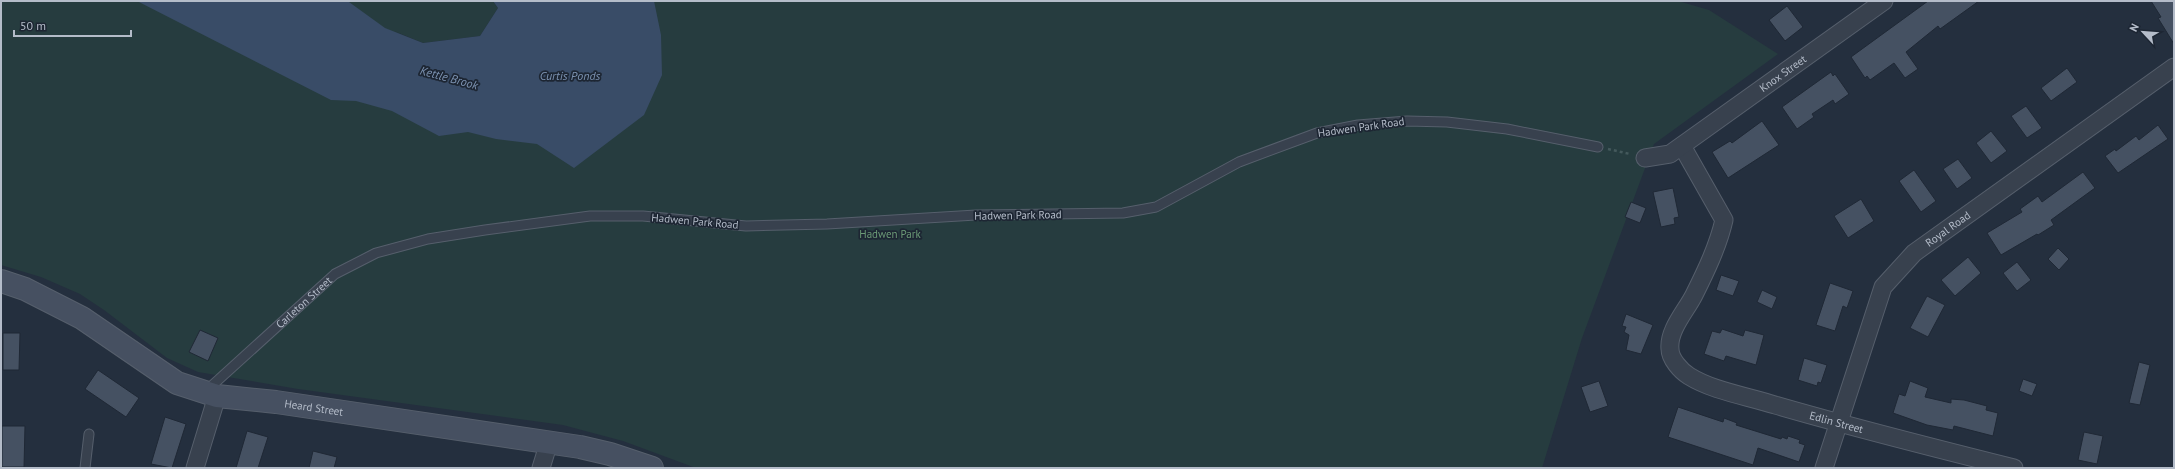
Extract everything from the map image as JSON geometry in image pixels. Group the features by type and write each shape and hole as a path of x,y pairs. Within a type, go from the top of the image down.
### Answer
{"street":[{"name":"Knox Street","path":"1645,158 1670,154 1884,1"},
{"name":"Royal Road","path":"1824,468 1860,353 1883,287 1914,252 2174,67"},
{"name":"Edlin Street","path":"1682,146 1724,220 1720,239 1708,266 1684,313 1673,329 1670,350 1676,364 1688,375 1710,385 1839,424 2014,468"},
{"name":"Heard Street","path":"1,281 25,289 82,318 177,383 211,394 276,402 549,442 610,454 652,468"},
{"path":"195,468 211,394"},
{"path":"541,468 549,442"}],"lane":[{"name":"Hadwen Park Road","path":"421,241 484,230 590,216 643,216 746,226 827,224 976,215 1123,212 1156,207 1238,162 1317,133 1358,126 1407,121 1447,122 1507,129 1598,147"},
{"name":"Carleton Street","path":"211,394 335,274 376,253 421,241"},
{"path":"85,468 89,434"}],"path":[{"path":"1598,147 1645,158"}],"green space":[{"name":"Hadwen Park","path":"1,1 493,1 498,8 480,36 423,43 394,31 465,66 505,1 1678,1 1709,10 1778,54 1654,144 1582,338 1542,468 696,468 623,441 563,425 298,389 198,372 167,358 104,310 80,294 41,277 1,265"}],"water":[{"name":"Curtis Ponds","path":"137,1 349,2 385,28 423,43 480,36 498,8 493,1 654,1 661,35 662,75 644,115 574,168 537,144 496,139 468,132 439,136 392,111 356,101 331,100"}],"building":[{"path":"1928,1 1979,1 1940,29 1938,26 1906,52 1918,69 1905,78 1894,63 1870,80 1867,76 1865,78 1851,57"},
{"path":"2151,1 2174,1 2174,44 2158,18 2161,17"},
{"path":"1787,6 1803,27 1785,41 1769,20"},
{"path":"2067,68 2077,82 2051,101 2041,88"},
{"path":"1831,72 1833,76 1835,74 1849,94 1835,104 1833,100 1812,114 1814,117 1797,129 1782,107"},
{"path":"2026,106 2042,128 2027,138 2011,116"},
{"path":"1762,121 1779,145 1728,178 1712,152 1730,141 1732,143"},
{"path":"2158,125 2168,139 2118,173 2105,156 2115,149 2116,151 2136,136 2139,140"},
{"path":"1991,131 2007,151 1991,163 1976,143"},
{"path":"1958,159 1972,178 1957,189 1943,169"},
{"path":"1914,170 1936,201 1921,212 1899,181"},
{"path":"2083,172 2095,188 2051,220 2054,225 2001,255 1987,233 2022,212 2020,209 2038,196 2042,202"},
{"path":"1673,188 1679,217 1674,218 1675,224 1661,227 1653,192"},
{"path":"1861,199 1874,221 1848,238 1834,216"},
{"path":"1631,202 1646,208 1640,223 1625,217"},
{"path":"2058,248 2069,259 2059,270 2048,259"},
{"path":"1968,257 1981,273 1955,296 1941,280"},
{"path":"2017,262 2031,280 2017,291 2003,273"},
{"path":"1721,275 1739,281 1733,296 1716,290"},
{"path":"1830,283 1853,291 1847,308 1843,306 1835,331 1816,325"},
{"path":"1762,290 1777,297 1772,309 1757,302"},
{"path":"1927,296 1945,305 1928,337 1910,328"},
{"path":"1626,314 1653,325 1641,354 1626,350 1629,335 1624,332 1626,327 1622,326"},
{"path":"1722,329 1743,336 1745,330 1764,335 1756,365 1726,356 1724,361 1704,354 1712,331 1720,333"},
{"path":"200,330 218,338 208,361 189,352"},
{"path":"3,333 20,333 19,370 3,370"},
{"path":"1804,358 1827,365 1821,383 1818,382 1817,386 1798,380"},
{"path":"2139,362 2150,365 2140,405 2129,403"},
{"path":"98,370 139,398 126,417 85,389"},
{"path":"2023,379 2037,384 2032,396 2019,391"},
{"path":"1599,381 1608,406 1590,412 1581,387"},
{"path":"1910,381 1928,388 1925,397 1951,403 1951,399 1964,400 1987,406 1986,410 1998,413 1993,436 1954,426 1953,430 1927,425 1893,413 1899,394 1905,396"},
{"path":"1678,407 1723,422 1724,418 1737,423 1736,425 1781,439 1782,437 1787,439 1788,436 1800,440 1799,443 1805,445 1799,462 1758,448 1753,465 1668,437"},
{"path":"165,417 186,424 172,468 151,464"},
{"path":"2,426 25,426 24,467 2,467"},
{"path":"247,431 268,437 258,468 236,468"},
{"path":"2084,432 2103,436 2097,464 2078,460"},
{"path":"313,451 337,457 334,468 309,468"}],"water label":[{"name":"Kettle Brook","path":"449,78"}]}
